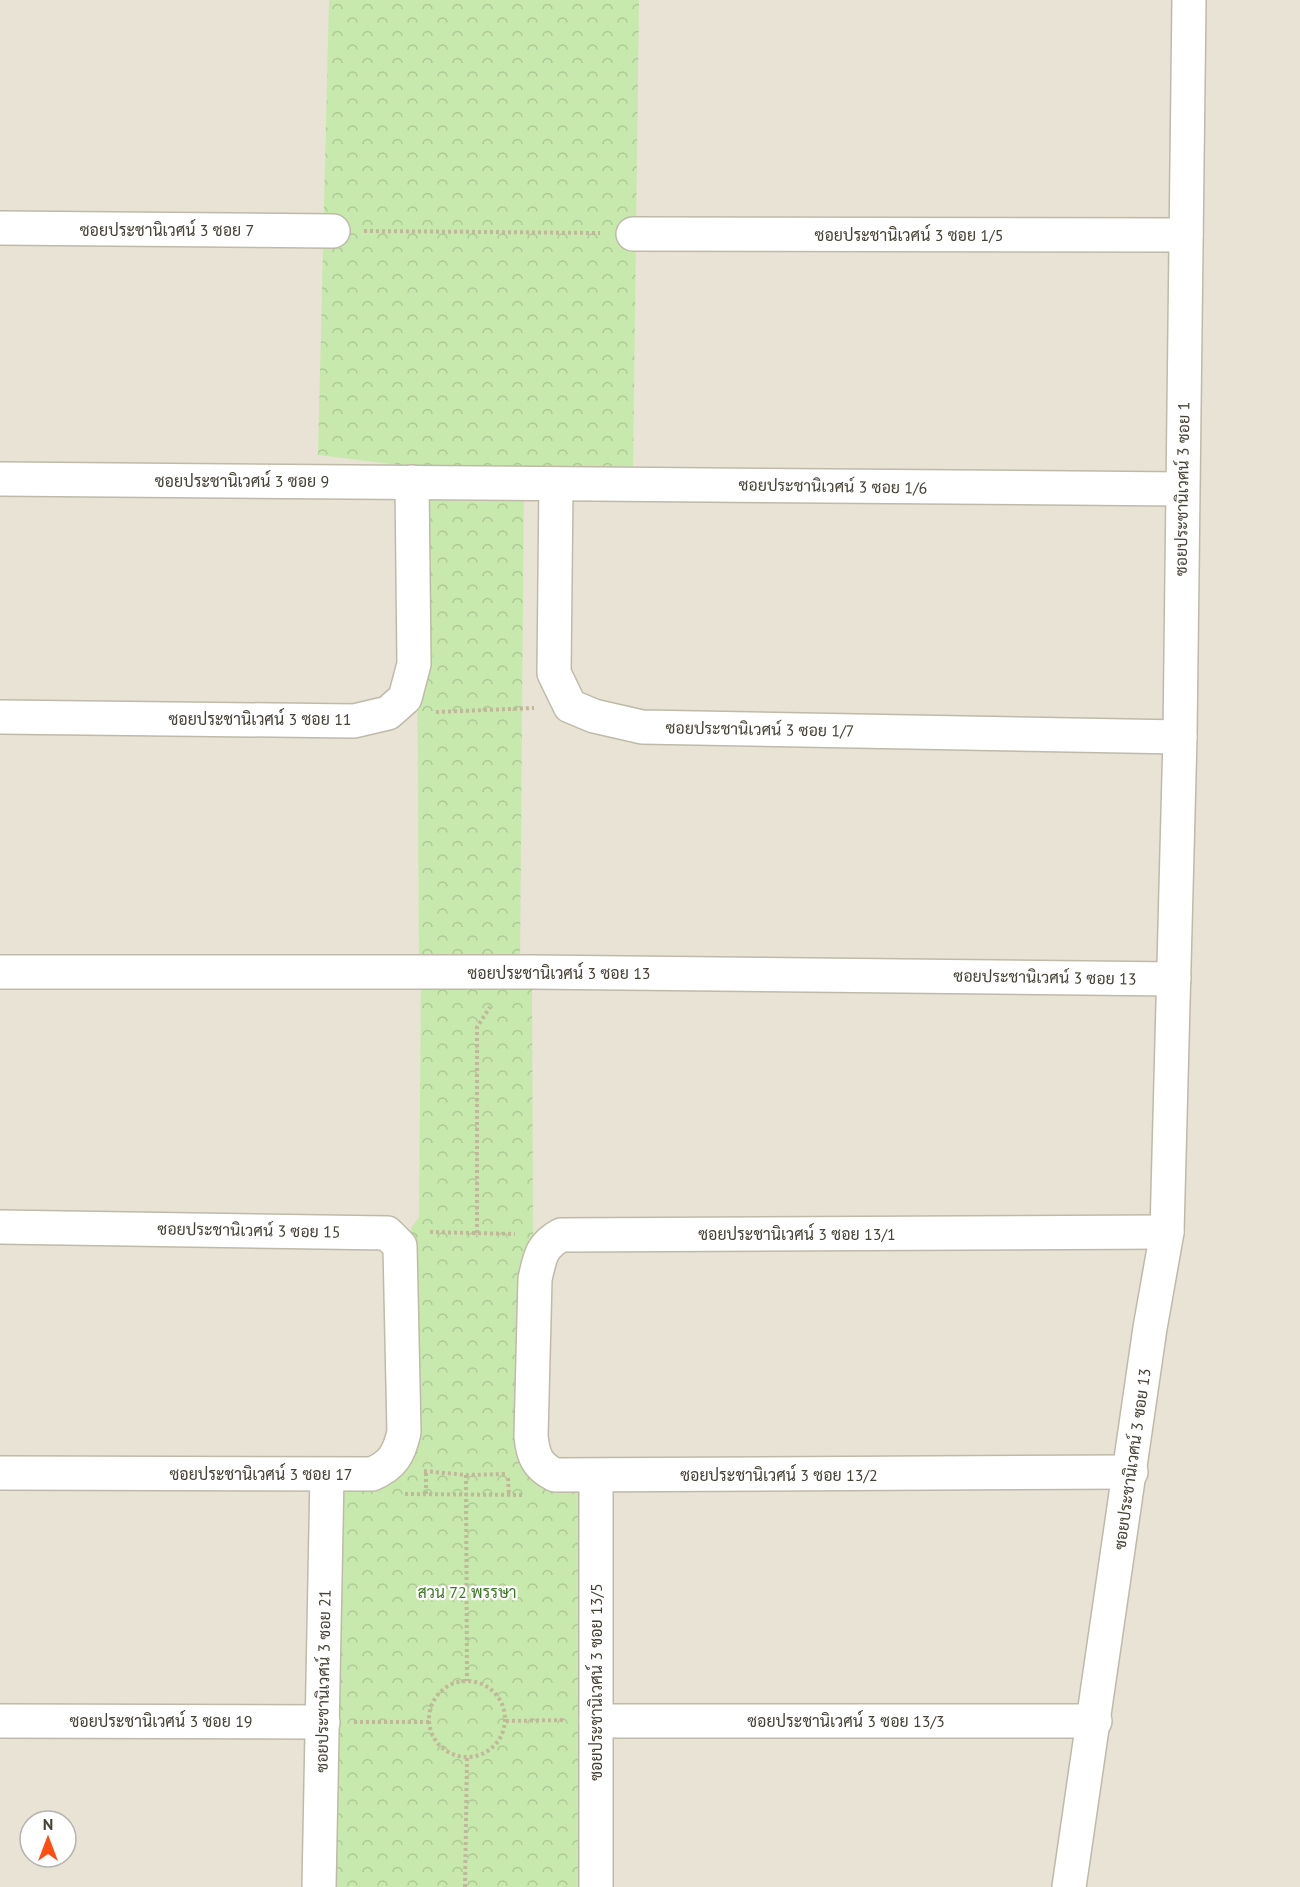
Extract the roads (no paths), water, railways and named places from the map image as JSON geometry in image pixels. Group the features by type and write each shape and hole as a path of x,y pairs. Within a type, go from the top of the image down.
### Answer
{"street":[{"name":"ซอยประชานิเวศน์ 3 ซอย 1","path":"1174,979 1180,737 1181,489 1189,0"},
{"name":"ซอยประชานิเวศน์ 3 ซอย 7","path":"0,228 333,231"},
{"name":"ซอยประชานิเวศน์ 3 ซอย 1/5","path":"633,234 1186,236"},
{"name":"ซอยประชานิเวศน์ 3 ซอย 9","path":"0,479 484,483"},
{"name":"ซอยประชานิเวศน์ 3 ซอย 11","path":"0,717 354,721 388,713 405,698 414,664 412,482"},
{"name":"ซอยประชานิเวศน์ 3 ซอย 1/6","path":"484,483 1181,489"},
{"name":"ซอยประชานิเวศน์ 3 ซอย 1/7","path":"556,483 554,673 570,706 594,716 642,727 1180,737"},
{"name":"ซอยประชานิเวศน์ 3 ซอย 13","path":"0,972 532,972 1174,979 1167,1232 1150,1328 1131,1472 1069,1887"},
{"name":"ซอยประชานิเวศน์ 3 ซอย 15","path":"0,1227 387,1233 400,1246 402,1339"},
{"name":"ซอยประชานิเวศน์ 3 ซอย 13/1","path":"533,1358 537,1271 541,1254 548,1242 561,1234 1167,1232"},
{"name":"ซอยประชานิเวศน์ 3 ซอย 17","path":"0,1473 372,1474 389,1467 400,1449 404,1432 402,1339"},
{"name":"ซอยประชานิเวศน์ 3 ซอย 13/2","path":"533,1358 531,1436 533,1452 540,1467 555,1475 1131,1472"},
{"name":"ซอยประชานิเวศน์ 3 ซอย 21","path":"319,1887 334,1721 327,1475"},
{"name":"ซอยประชานิเวศน์ 3 ซอย 13/5","path":"596,1476 596,1887"},
{"name":"ซอยประชานิเวศน์ 3 ซอย 13/3","path":"596,1720 1095,1720"},
{"name":"ซอยประชานิเวศน์ 3 ซอย 19","path":"0,1721 334,1721"}],"park label":[{"name":"สวน 72 พรรษา","path":"467,1592"}]}
